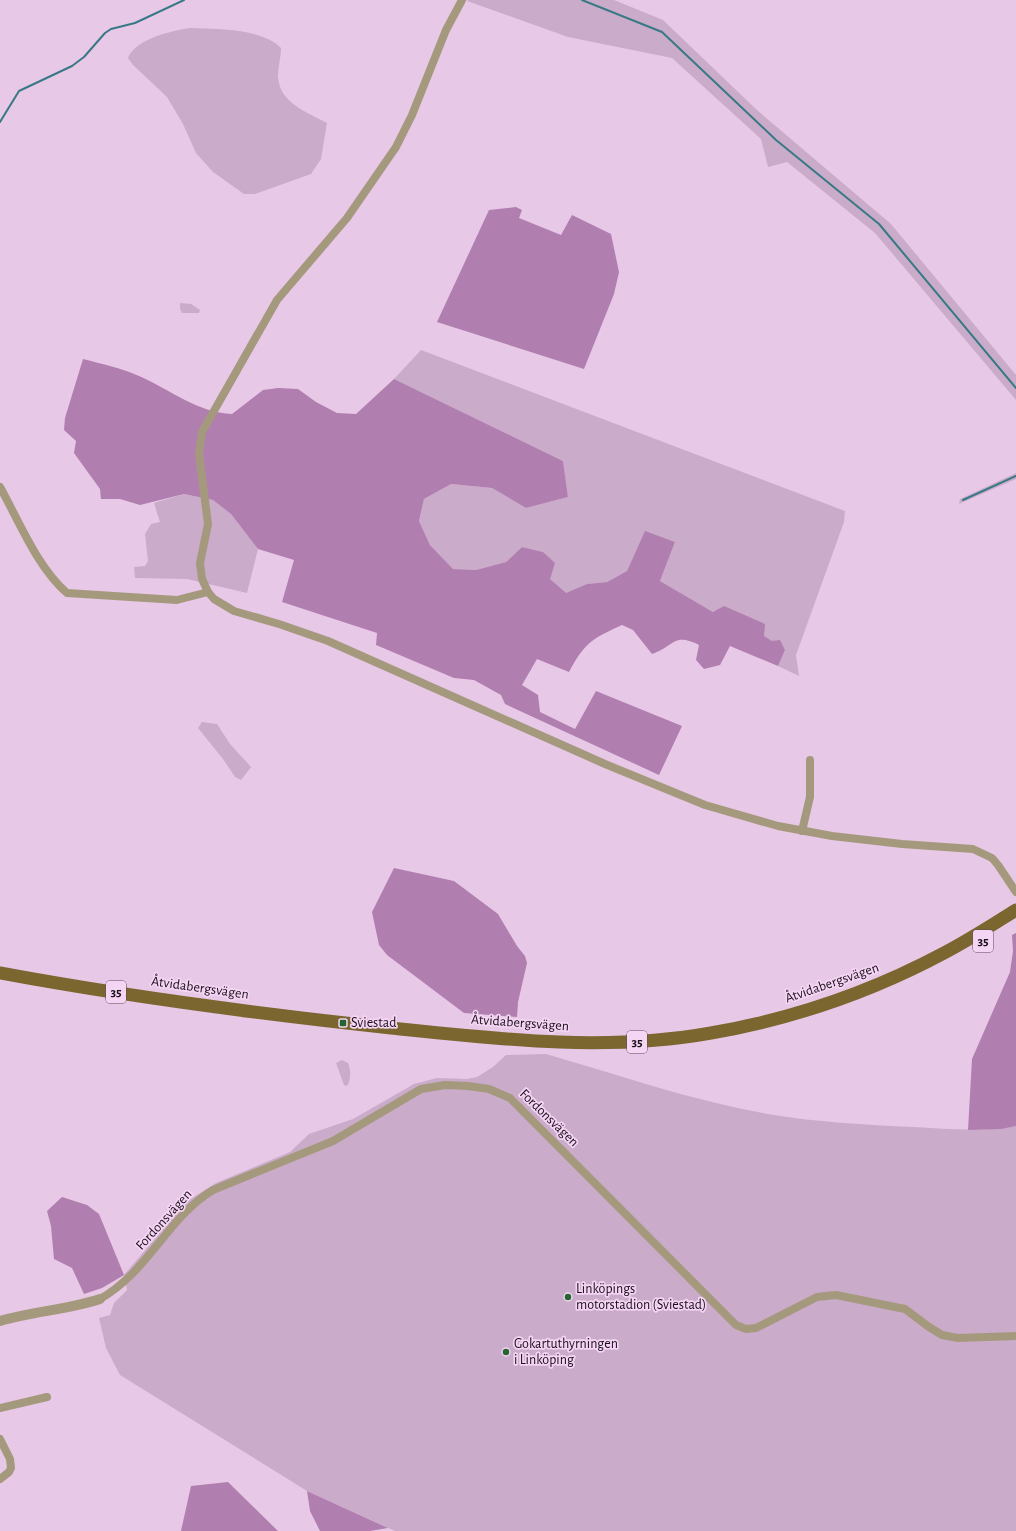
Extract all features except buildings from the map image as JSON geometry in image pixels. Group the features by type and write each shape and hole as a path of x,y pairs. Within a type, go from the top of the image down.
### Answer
{"main road":[{"name":"Åtvidabergsvägen","path":"0,973 186,1002 343,1023 553,1042 639,1041 729,1030 769,1021 827,1004 880,984 932,960 1016,910"},
{"name":"Åtvidabergsvägen","path":"0,980 126,1001 342,1030 553,1049 639,1048 729,1037 802,1021 830,1012 915,978 950,960 1016,920"}],"street":[{"path":"462,0 446,30 412,115 396,147 347,218 277,300 202,432 199,454 208,524 200,563 202,579 208,592 214,599 234,611 279,624 328,641 679,796 729,813 802,831 868,841 973,849 992,858 998,864 1016,892"},
{"path":"0,487 42,562 51,576 67,593 177,600 208,592"},
{"path":"802,831 810,797 810,760"},
{"name":"Fordonsvägen","path":"0,1321 42,1311 75,1306 100,1299 123,1284 138,1270 192,1206 213,1190 333,1140 421,1089 450,1085 489,1089 510,1098 736,1325 746,1329 756,1328 817,1297 836,1295 906,1309 942,1335 958,1338 1016,1336"},
{"path":"0,1408 47,1396"},
{"path":"0,1439 11,1463 9,1472 0,1479"}],"shaded area":[{"path":"614,0 663,20 758,111 891,224 1016,375 1016,400 875,233 787,162 768,167 761,139 672,58 568,37 467,1"},
{"path":"190,28 225,29 250,33 272,41 281,48 278,76 283,93 295,106 327,123 321,159 311,174 255,194 244,194 213,172 196,153 183,124 167,97 133,65 128,58 132,51 138,46 154,37 173,31"},
{"path":"516,207 522,210 519,218 561,235 572,215 611,234 619,272 614,294 584,369 437,322 489,210"},
{"path":"180,303 191,304 200,310 199,313 182,313"},
{"path":"421,350 845,511 844,522 796,655 799,676 778,666 785,650 764,636 713,612 660,581 675,542 645,532 627,571 607,582 587,584 566,594 550,579 543,552 522,547 506,562 476,570 453,569 430,545 419,521 424,499 451,484 492,488 526,508 568,497 563,461 394,379"},
{"path":"83,359 112,366 132,373 196,405 219,413 232,414 263,390 278,388 298,389 316,402 337,413 356,414 394,379 563,461 568,497 526,508 492,488 451,484 424,499 419,521 430,545 453,569 476,570 506,562 522,547 543,552 555,563 550,579 566,593 587,584 607,582 627,571 645,531 675,542 660,581 713,612 724,606 765,624 764,636 772,641 780,640 785,650 778,666 730,646 720,665 704,669 696,660 699,645 690,641 679,640 652,654 633,630 622,625 590,642 580,654 569,672 537,659 522,685 538,695 540,712 575,729 596,691 682,726 659,775 505,704 501,695 474,680 454,678 376,645 377,633 282,602 294,560 258,549 231,514 213,500 184,494 140,505 120,499 101,499 100,489 74,453 76,441 64,430 65,418"},
{"path":"1016,473 1016,479 959,504 960,499"},
{"path":"184,494 213,500 231,514 258,549 247,593 187,579 135,578 134,567 145,566 148,561 145,534 151,524 160,522 154,503"},
{"path":"202,722 217,724 230,744 251,767 241,780 235,777 223,759 198,728"},
{"path":"394,868 454,881 498,914 517,946 525,956 527,963 518,1002 517,1017 464,1013 387,955 379,945 372,912"},
{"path":"1016,933 1016,1126 1001,1129 968,1130 972,1059 1010,972 1013,951 1012,935"},
{"name":"Linköpings motorstadion (Sviestad)","path":"546,1054 684,1095 740,1109 786,1117 840,1123 952,1129 990,1129 1016,1126 1016,1531 395,1531 307,1491 120,1375 106,1348 99,1318 110,1315 114,1303 127,1290 124,1275 186,1202 216,1183 290,1152 309,1134 353,1119 414,1084 437,1078 467,1079 477,1077 493,1067 506,1055"},
{"path":"342,1060 348,1063 350,1069 350,1078 347,1086 344,1085 336,1063"},
{"path":"62,1197 87,1205 99,1214 124,1275 102,1288 84,1294 72,1268 54,1259 51,1226 47,1211"},
{"path":"228,1482 278,1531 181,1531 191,1486"},
{"path":"307,1491 388,1528 370,1531 320,1531 310,1511"}],"waterway":[{"path":"0,122 19,91 72,66 84,57 105,33 111,29 135,23 184,0"},
{"path":"582,0 662,32 776,140 879,224 1016,388"},
{"path":"963,500 1016,476"}],"place":[{"name":"Sviestad","path":"343,1023"},
{"name":"Linköpings motorstadion (Sviestad)","path":"568,1297"},
{"name":"Gokartuthyrningen i Linköping","path":"506,1352"}]}
